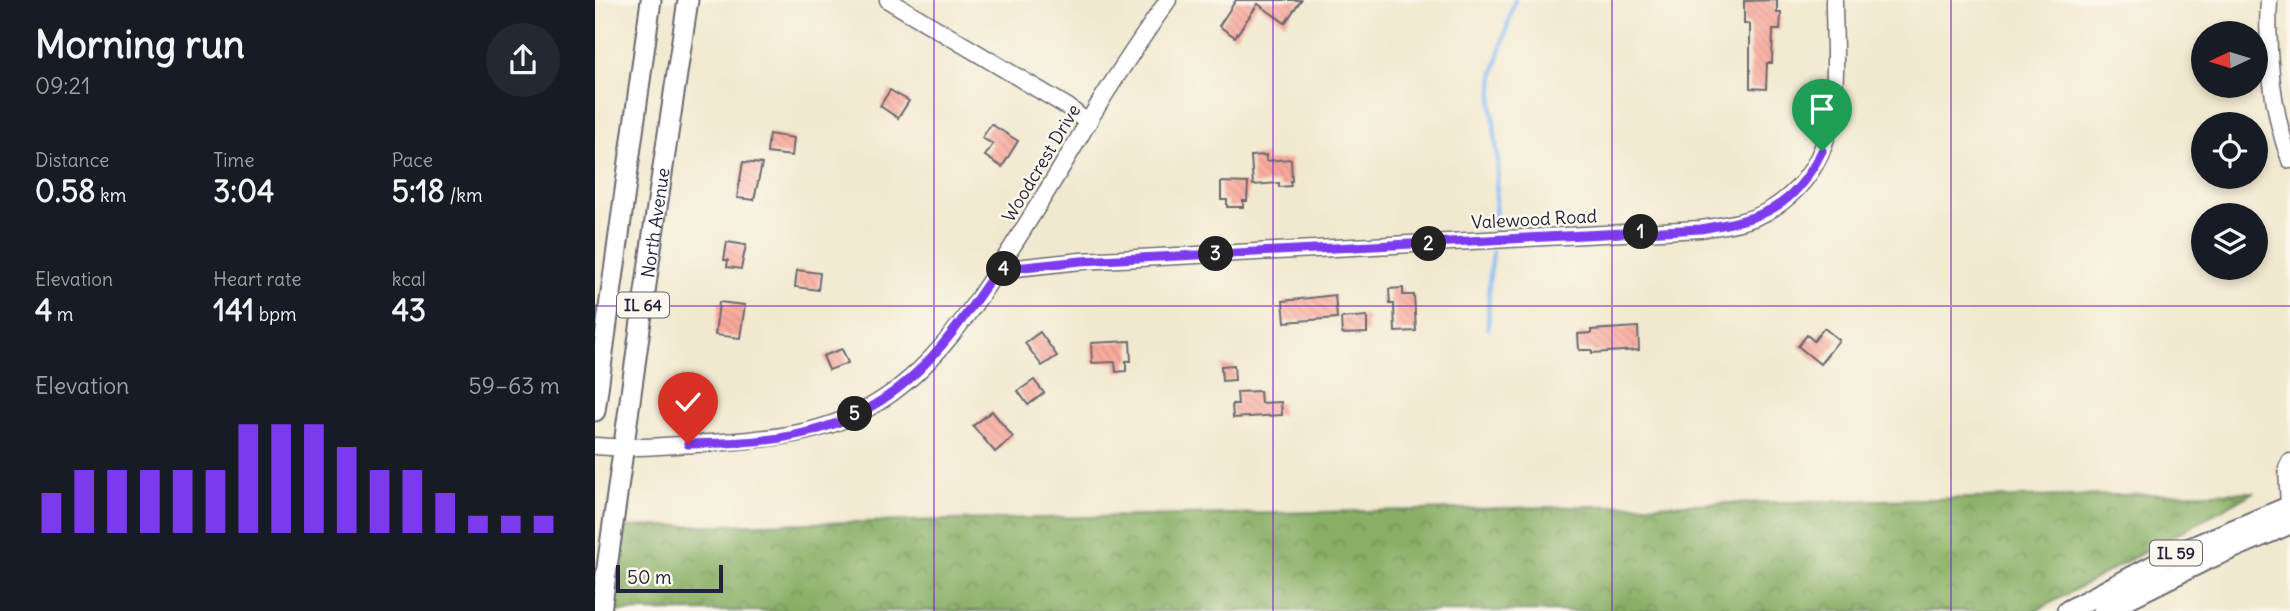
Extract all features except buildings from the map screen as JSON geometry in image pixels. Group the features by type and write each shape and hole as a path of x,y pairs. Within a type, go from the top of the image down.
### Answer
{"main road":[{"name":"North Avenue","path":"595,411 651,0"},
{"name":"North Avenue","path":"601,611 688,0"},
{"name":"IL 59","path":"2067,611 2173,555 2290,514"},
{"name":"IL 59","path":"2103,611 2206,560 2290,514"}],"street":[{"path":"888,0 1068,107 1088,122"},
{"name":"Woodcrest Drive","path":"595,446 624,448 777,439 816,430 850,417 892,393 918,373 961,322 997,270 1088,122 1168,0"},
{"name":"Valewood Road","path":"997,270 1081,261 1701,229 1752,219 1779,205 1804,184 1826,141 1833,104 1834,0"},
{"path":"2269,0 2274,102 2280,132 2290,160"},
{"path":"2290,462 2287,468 2290,514"}],"green space":[{"path":"2254,492 2036,611 613,611 625,527"}],"waterway":[{"path":"1494,235 1498,162 1492,105 1494,72 1515,0"},
{"path":"1488,328 1493,252"}],"route":[{"path":"688,444 777,439 802,434 841,421 868,408 918,373 961,322 997,270 1081,261 1701,229 1752,219 1779,205 1804,184 1822,151"}]}
